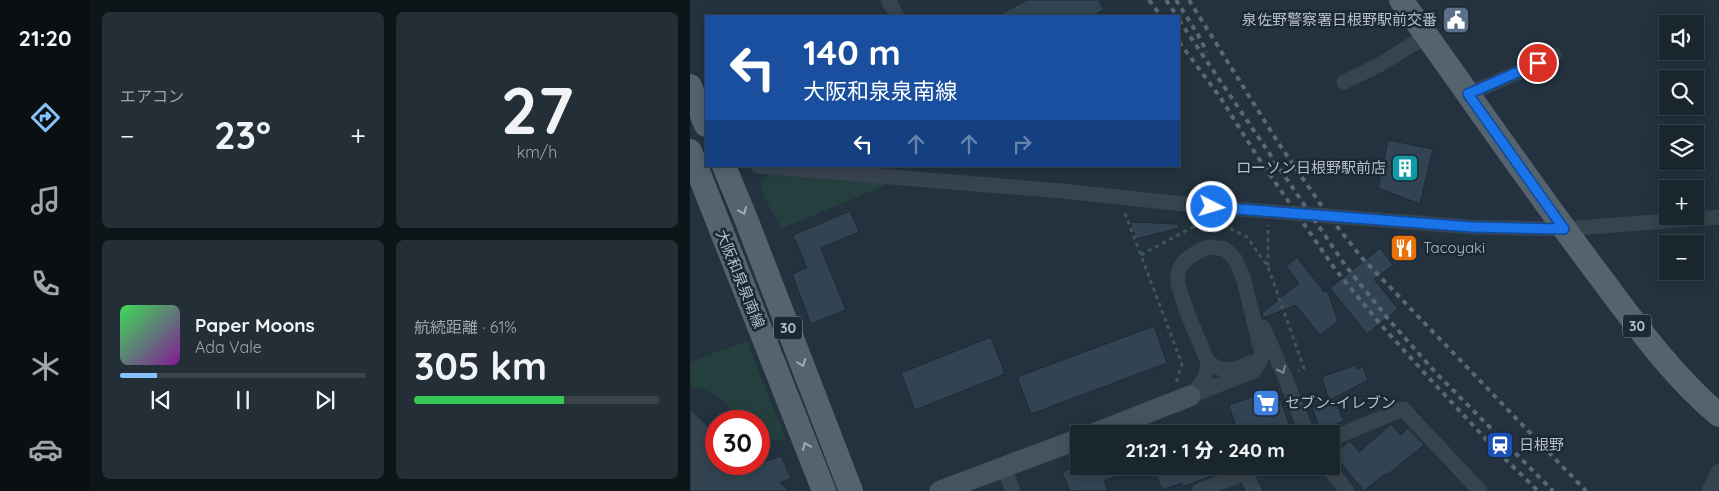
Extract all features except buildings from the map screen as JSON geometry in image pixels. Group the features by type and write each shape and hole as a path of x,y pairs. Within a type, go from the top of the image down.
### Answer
{"main road":[{"name":"30","path":"1401,0 1564,229 1670,366 1689,388 1719,415"},
{"path":"690,86 705,123"},
{"name":"大阪和泉泉南線","path":"696,163 824,491"},
{"name":"大阪和泉泉南線","path":"724,167 851,491"}],"street":[{"path":"888,0 896,15"},
{"path":"1344,82 1379,66 1426,36"},
{"path":"1468,94 1554,55"},
{"path":"781,167 919,173 1268,212 1472,227 1564,229 1719,217"},
{"path":"1112,425 1204,381 1208,372 1208,362 1181,293 1177,275 1182,265 1192,254 1208,247 1225,249 1235,259 1304,425"},
{"path":"1182,392 1254,371 1261,358 1261,350 1243,277"},
{"path":"1208,362 1217,368 1228,370 1243,367 1261,358"},
{"path":"1340,435 1403,409 1480,491"},
{"path":"940,491 1070,442"},
{"path":"1004,468 1013,491"},
{"path":"1709,491 1719,471"},
{"path":"1199,491 1241,475"},
{"path":"1247,475 1254,491"},
{"path":"1334,475 1347,491"}],"path":[{"path":"1118,196 1182,364 1182,392"},
{"path":"1268,212 1268,267"}],"green space":[{"path":"775,171 888,184 781,229 764,196 760,181"},
{"path":"747,341 786,440 770,440 770,410 731,410 714,394 697,387 690,388 690,362"}],"railway":[{"path":"1149,0 1160,15"},
{"path":"1166,0 1176,15"},
{"path":"1176,0 1207,52"},
{"path":"1189,0 1279,144 1328,215 1362,258 1586,491"},
{"path":"1180,21 1345,265 1389,320 1437,374 1553,491"},
{"path":"1180,43 1220,97 1257,156 1335,269 1381,325 1430,379 1496,450 1538,491"}],"place":[{"name":"泉佐野警察署日根野駅前交番","path":"1456,20"},
{"name":"ローソン日根野駅前店","path":"1405,168"},
{"name":"Tacoyaki","path":"1404,248"},
{"name":"セブン-イレブン","path":"1266,403"},
{"name":"日根野","path":"1500,445"}],"route":[{"path":"1212,207 1472,227 1564,229 1468,94 1538,63"}]}
